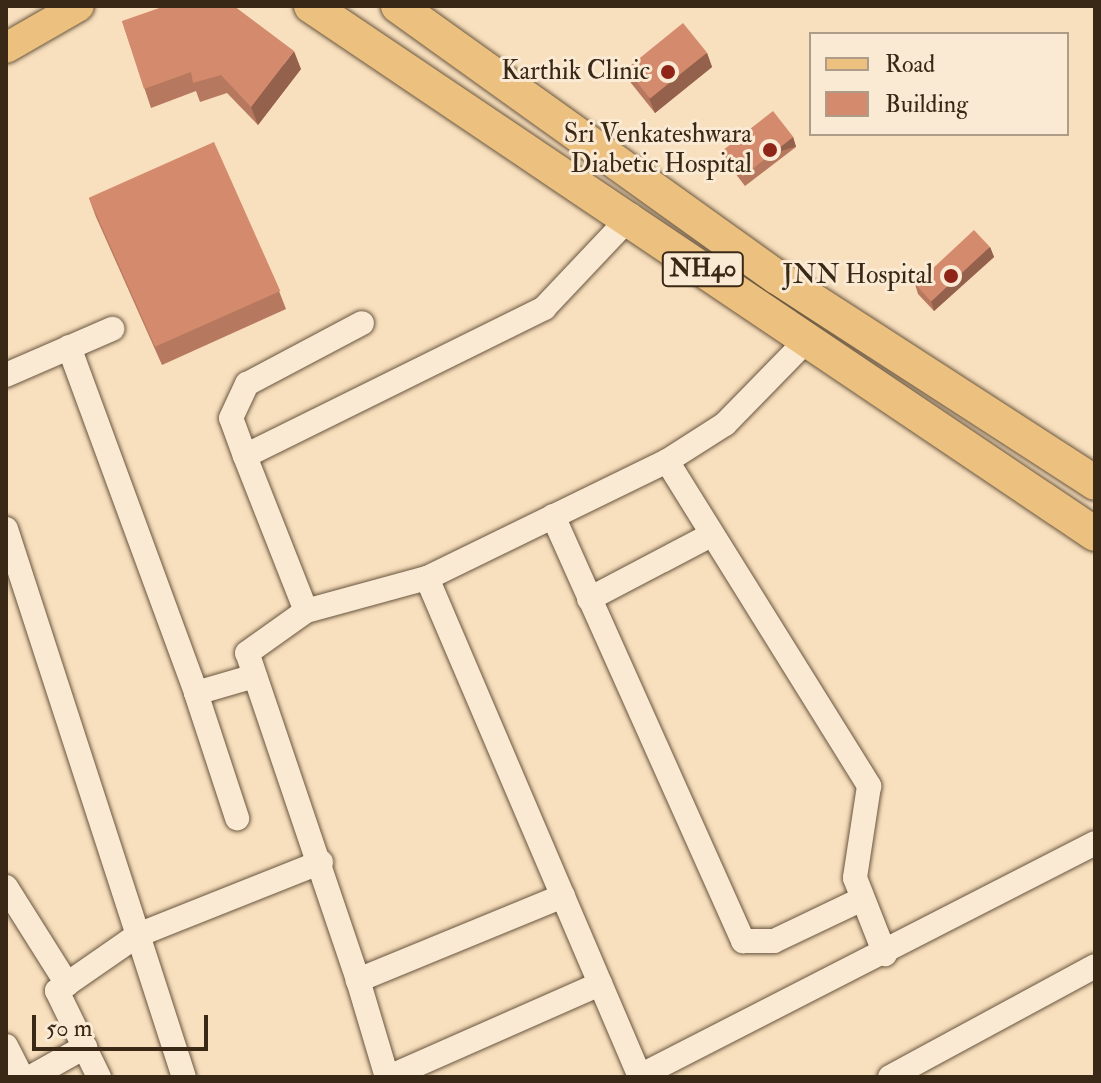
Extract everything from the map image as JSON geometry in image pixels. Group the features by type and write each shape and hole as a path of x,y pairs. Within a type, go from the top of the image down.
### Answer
{"highway":[{"name":"NH40","path":"311,6 631,216 798,337 1095,534"},
{"name":"NH40","path":"398,6 816,302 1089,479"},
{"path":"480,118 505,82"},
{"path":"798,337 816,302"},
{"path":"1060,509 1089,479"}],"main road":[{"path":"6,48 79,6"}],"street":[{"path":"245,456 544,308 631,216"},
{"path":"306,611 231,418 247,384 362,323"},
{"path":"6,375 112,329"},
{"path":"600,984 388,1077 321,862 247,653 306,611 427,578 667,461 725,424 798,337"},
{"path":"69,347 196,693 237,818"},
{"path":"667,461 869,786 855,846 862,899 885,954"},
{"path":"553,516 743,941 774,941 862,899"},
{"path":"6,529 184,1077"},
{"path":"589,599 711,535"},
{"path":"427,578 639,1077 885,954 1095,843"},
{"path":"196,693 255,676"},
{"path":"99,1077 57,991 138,935 321,862"},
{"path":"6,887 67,984"},
{"path":"358,980 563,896"},
{"path":"890,1077 1095,966"},
{"path":"6,1046 22,1077"},
{"path":"31,1077 85,1047"}],"building":[{"path":"165,6 234,6 294,51 251,107 221,75 193,83 191,72 144,89 122,21"},
{"path":"683,23 707,53 650,98 626,69"},
{"path":"773,111 793,137 743,176 723,150"},
{"path":"214,142 280,291 155,347 89,198"},
{"path":"974,230 990,247 931,301 915,285"}],"place":[{"name":"Karthik Clinic","path":"668,72"},
{"name":"Sri Venkateshwara Diabetic Hospital","path":"770,150"},
{"name":"JNN Hospital","path":"951,276"}]}
